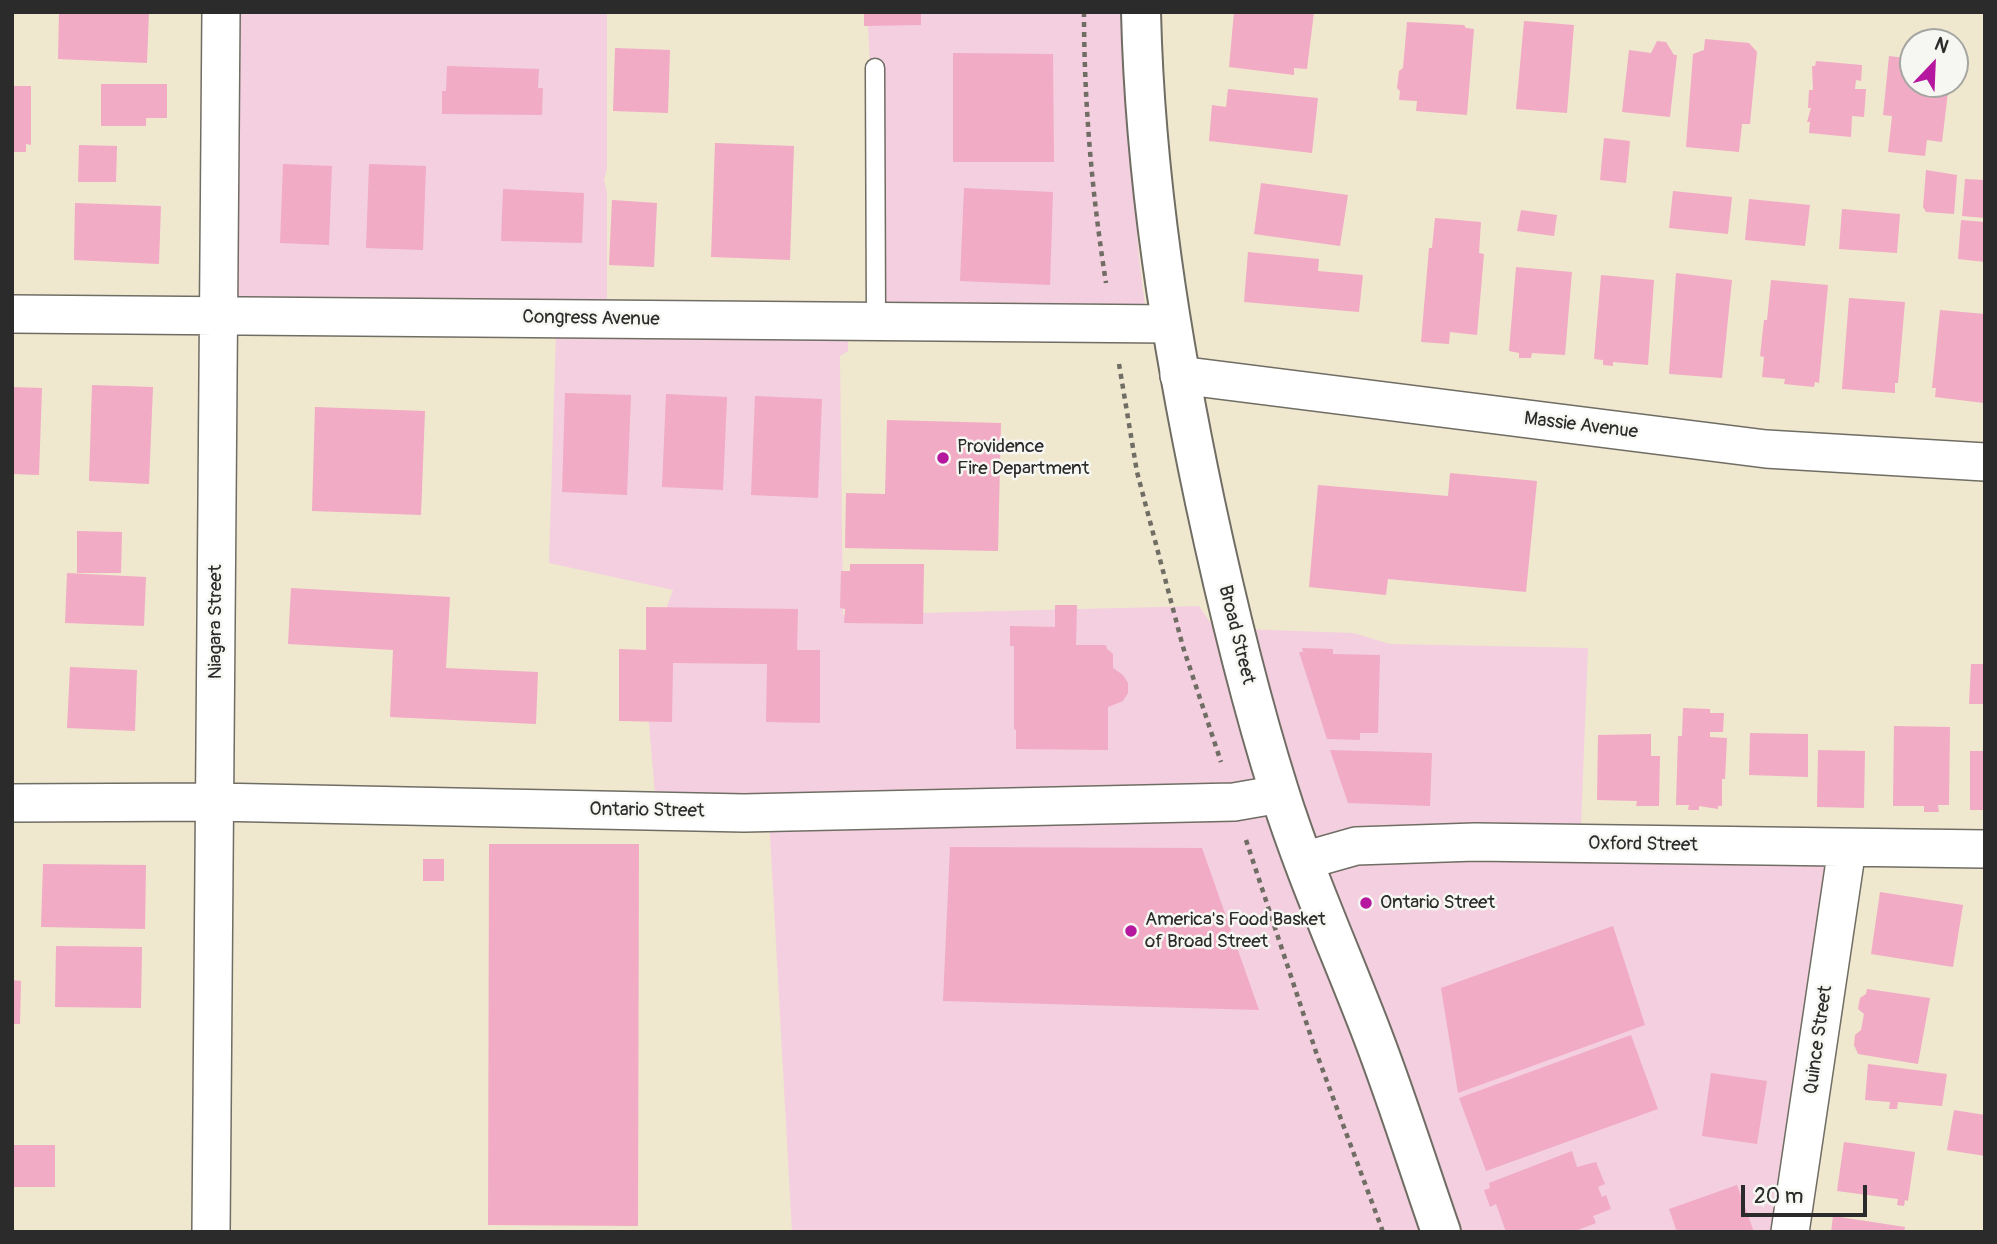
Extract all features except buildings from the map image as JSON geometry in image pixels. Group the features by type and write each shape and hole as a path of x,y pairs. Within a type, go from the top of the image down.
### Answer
{"main road":[{"name":"Broad Street","path":"1141,12 1143,89 1170,324 1224,590 1254,711 1280,794 1303,860 1374,1038 1441,1232"}],"street":[{"name":"Niagara Street","path":"211,1232 221,12"},
{"name":"Congress Avenue","path":"12,314 1170,324"},
{"name":"Massie Avenue","path":"1179,375 1766,449 1985,462"},
{"name":"Ontario Street","path":"12,803 215,802 744,813 1234,803 1280,794"},
{"name":"Oxford Street","path":"1303,860 1356,846 1475,842 1985,849"},
{"name":"Quince Street","path":"1790,1232 1847,848"}],"lane":[{"path":"875,68 876,321"}],"shaded area":[{"path":"221,12 607,12 607,168 604,180 607,193 607,322 848,329 848,351 840,356 843,615 1199,606 1214,628 1353,633 1390,644 1588,648 1580,850 1838,860 1791,1232 792,1232 769,817 656,805 644,667 673,590 549,563 556,331 224,325"},
{"path":"867,12 1126,12 1126,82 1139,258 1147,321 886,313"}],"place":[{"name":"Providence Fire Department","path":"943,458"},
{"name":"Ontario Street","path":"1366,903"},
{"name":"America's Food Basket of Broad Street","path":"1131,931"}]}
